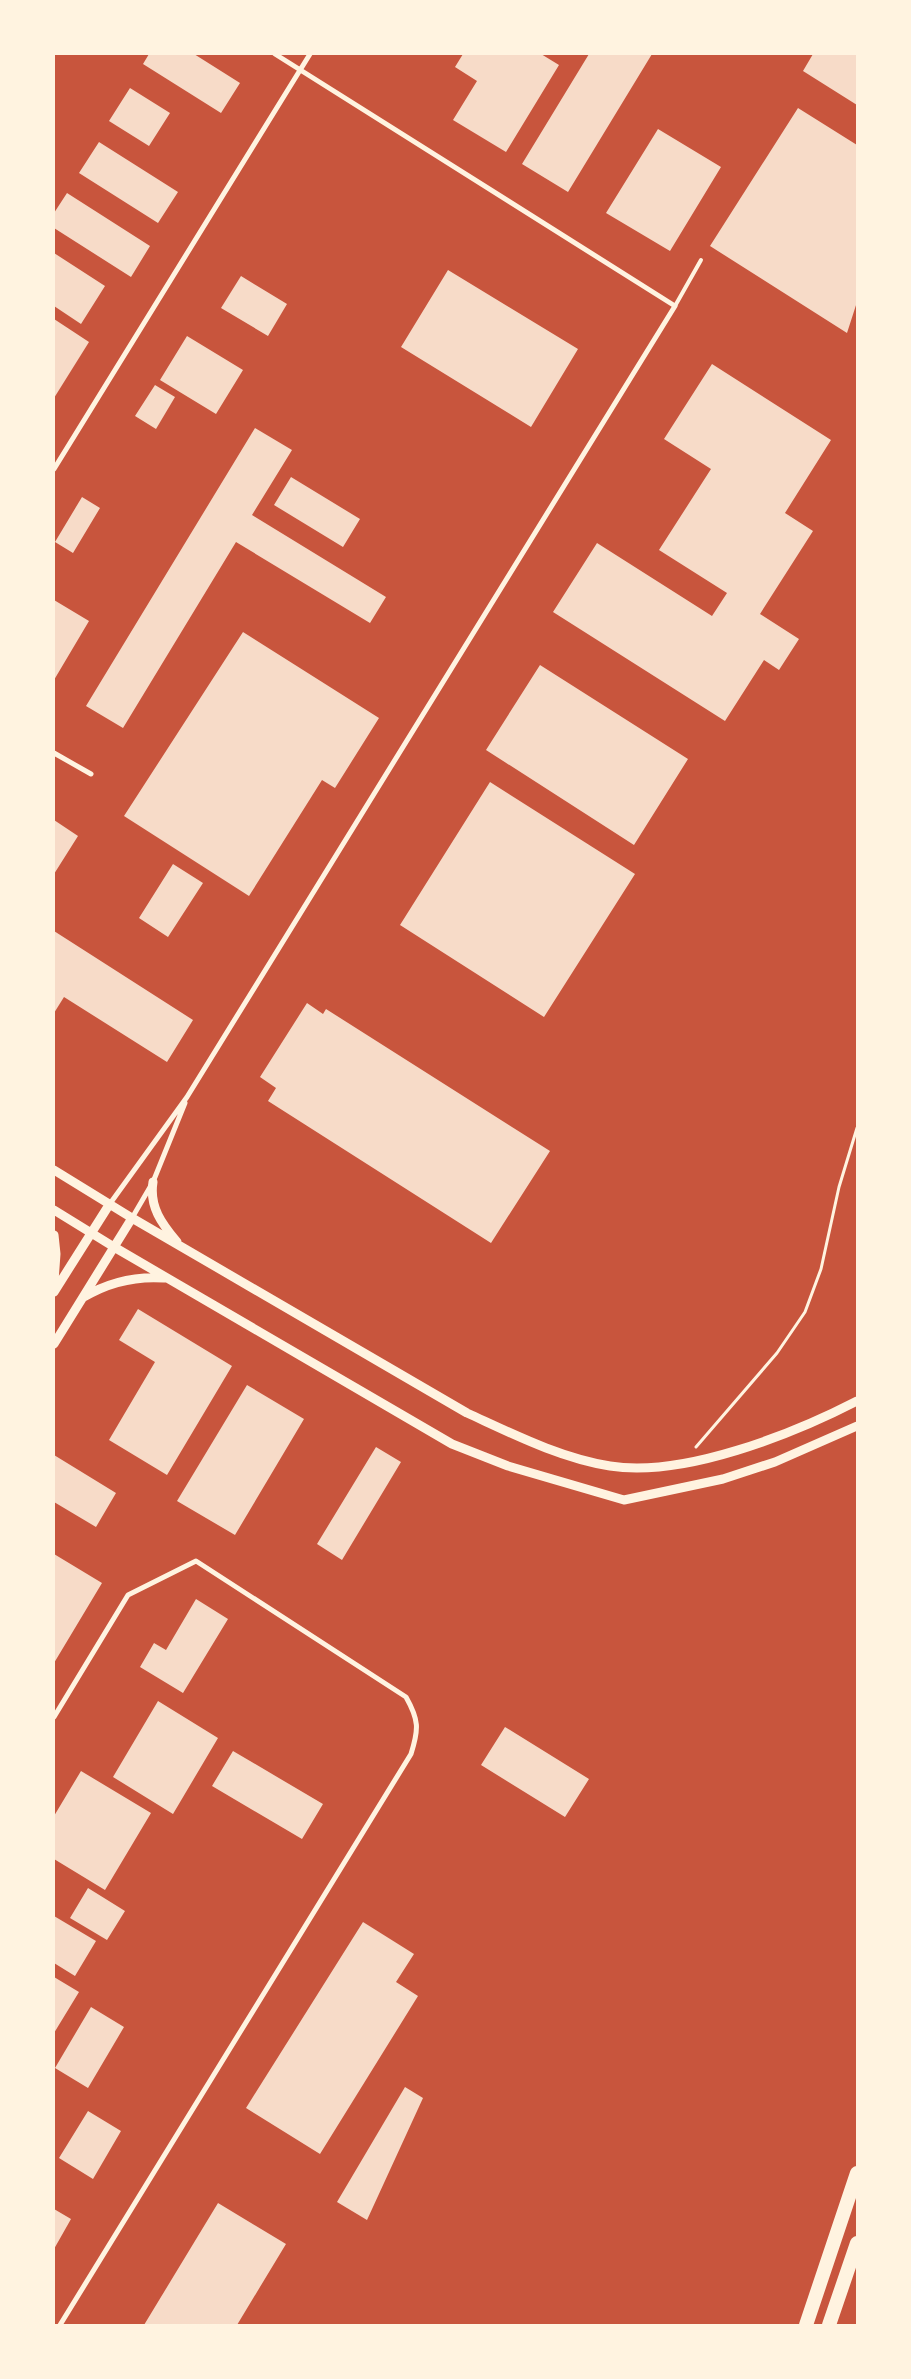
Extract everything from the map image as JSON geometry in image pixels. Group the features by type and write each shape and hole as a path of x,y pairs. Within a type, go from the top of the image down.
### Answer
{"highway":[{"path":"806,2325 857,2173"},
{"path":"829,2325 857,2243"}],"street":[{"path":"54,1292 109,1205 187,1097 675,306 275,54"},
{"path":"54,469 310,54"},
{"path":"54,753 91,774"},
{"path":"54,1344 153,1182 187,1097"},
{"path":"54,1170 109,1205 468,1414 519,1437 576,1458 611,1466 647,1468 683,1462 766,1441 811,1424 857,1401"},
{"path":"153,1182 152,1192 157,1214 182,1248"},
{"path":"54,1210 452,1444 508,1466 624,1500 723,1480 785,1458 857,1426"},
{"path":"54,1235 56,1254 54,1281"},
{"path":"82,1298 121,1281 141,1277 167,1278"},
{"path":"54,1717 128,1596 196,1561 406,1697 415,1712 418,1731 411,1754 60,2325"}],"lane":[{"path":"675,306 701,260"}],"path":[{"path":"683,1462 777,1353 805,1312 821,1269 839,1187 857,1128"}],"building":[{"path":"149,54 194,54 240,83 221,113 143,64"},
{"path":"463,54 541,54 559,65 506,152 453,120 477,81 455,67"},
{"path":"589,54 652,54 568,192 522,164"},
{"path":"813,54 857,54 857,105 803,71"},
{"path":"130,88 170,113 149,146 109,121"},
{"path":"798,108 857,145 857,302 847,333 710,246"},
{"path":"658,129 721,167 670,251 606,213"},
{"path":"99,142 178,192 158,223 79,173"},
{"path":"67,193 150,246 131,277 54,228 54,213"},
{"path":"54,253 105,286 81,324 54,306"},
{"path":"448,270 578,349 531,427 401,347"},
{"path":"241,276 287,304 268,336 221,308"},
{"path":"54,319 89,342 54,398"},
{"path":"187,336 243,370 216,414 160,380"},
{"path":"712,364 831,440 785,513 813,531 760,614 799,639 779,670 764,660 725,721 553,612 597,543 712,616 727,593 659,550 711,469 664,439"},
{"path":"155,385 175,397 156,429 135,416"},
{"path":"255,428 292,450 252,515 386,597 370,623 236,542 123,728 86,706"},
{"path":"291,477 360,519 343,547 274,505"},
{"path":"82,497 100,508 73,553 55,542"},
{"path":"54,600 89,621 54,680"},
{"path":"243,632 379,718 335,788 322,780 249,896 124,816"},
{"path":"540,665 688,759 634,845 486,750"},
{"path":"490,782 635,874 544,1017 400,925"},
{"path":"54,820 78,836 54,874"},
{"path":"173,864 203,883 168,937 139,918"},
{"path":"54,931 193,1020 167,1062 64,997 54,1013"},
{"path":"307,1003 323,1014 326,1009 550,1151 491,1243 268,1101 276,1088 260,1077"},
{"path":"138,1309 232,1366 167,1475 109,1440 155,1362 119,1340"},
{"path":"247,1385 304,1419 235,1535 177,1501"},
{"path":"376,1447 401,1462 342,1560 317,1544"},
{"path":"54,1455 116,1493 96,1527 54,1502"},
{"path":"54,1554 102,1583 54,1663"},
{"path":"196,1599 228,1619 183,1693 140,1667 154,1643 166,1650"},
{"path":"158,1701 218,1738 173,1814 113,1777"},
{"path":"505,1727 589,1779 565,1817 481,1765"},
{"path":"233,1751 323,1804 302,1839 212,1786"},
{"path":"81,1771 151,1813 105,1890 54,1859 54,1816"},
{"path":"88,1888 125,1911 107,1940 70,1918"},
{"path":"54,1916 96,1941 75,1976 54,1963"},
{"path":"363,1922 414,1954 396,1982 418,1996 320,2154 246,2108"},
{"path":"54,1977 79,1992 54,2033"},
{"path":"91,2007 124,2027 88,2088 55,2068"},
{"path":"405,2087 423,2098 367,2220 337,2202"},
{"path":"88,2111 121,2131 93,2179 59,2158"},
{"path":"218,2203 286,2244 237,2325 144,2325"},
{"path":"54,2209 71,2219 54,2249"}]}
